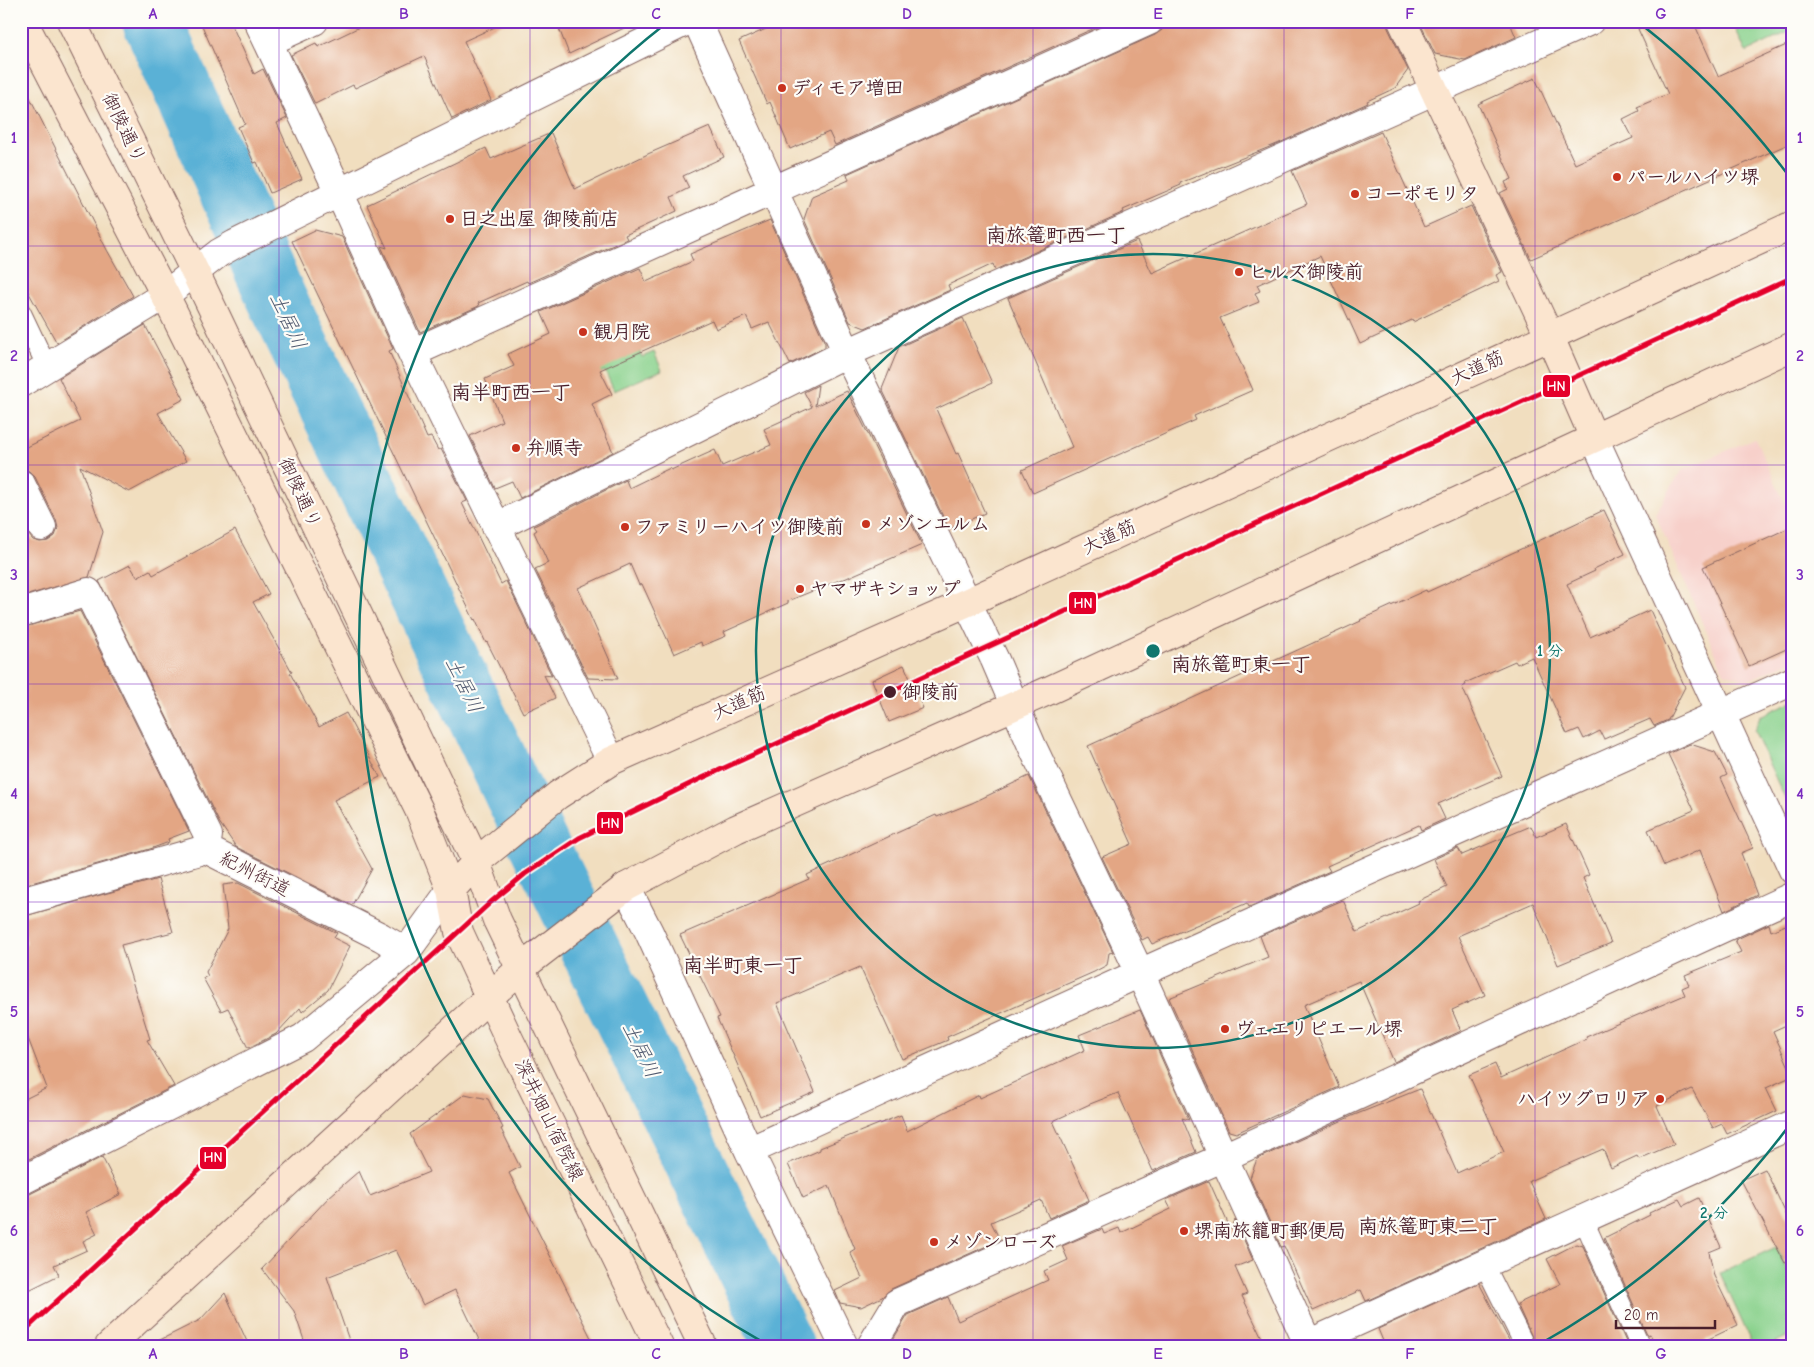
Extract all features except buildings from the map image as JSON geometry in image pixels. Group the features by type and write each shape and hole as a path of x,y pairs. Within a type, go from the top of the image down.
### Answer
{"main road":[{"name":"御陵通り","path":"23,21 165,294 420,812 451,890"},
{"name":"御陵通り","path":"71,21 195,272 476,862 497,920 520,968"},
{"path":"1402,21 1549,335 1594,438"},
{"name":"大道筋","path":"451,890 476,862 558,795 611,761 968,602 1793,225"},
{"path":"109,1346 520,968 618,893 736,829 1016,706 1793,346"},
{"name":"深井畑山宿院線","path":"451,890 459,932 659,1346"},
{"name":"深井畑山宿院線","path":"520,968 703,1346"}],"street":[{"path":"314,21 263,32 339,192 412,353 611,761"},
{"path":"21,383 165,294 235,244 687,21"},
{"path":"697,21 847,353 968,602 1016,706 1032,746 1140,973 1308,1345 1793,1124"},
{"path":"412,353 1148,21"},
{"path":"496,527 847,353 1590,21"},
{"path":"1594,438 1793,870"},
{"path":"21,484 42,527"},
{"path":"21,613 88,592 208,836 206,849"},
{"path":"749,1151 1140,973 1793,681"},
{"name":"紀州街道","path":"21,902 206,849 381,937 406,952"},
{"path":"21,1180 303,1038 406,952 451,890"},
{"path":"618,893 649,932 749,1151 844,1346"},
{"path":"871,1346 897,1303 1224,1157 1793,896"}],"lane":[{"path":"21,312 47,367"},
{"path":"1583,1219 1640,1346"},
{"path":"1484,1264 1525,1346"}],"shaded area":[{"path":"1755,438 1793,521 1793,660 1747,681 1724,673 1655,514 1681,471"}],"green space":[{"path":"1732,21 1793,21 1793,30 1746,52"},
{"path":"636,341 642,357 654,352 662,370 614,391 605,371 586,379"},
{"path":"1793,701 1793,816 1754,731 1760,716"},
{"path":"1776,1247 1793,1283 1793,1334 1767,1346 1753,1346 1720,1273"}],"waterway":[{"name":"土居川","path":"152,21 281,308 515,796 784,1346"}],"transit line":[{"name":"HN","path":"21,1334 491,902 525,874 579,838 698,780 1793,277"}],"place":[{"name":"ディモア増田","path":"782,88"},
{"name":"パールハイツ堺","path":"1617,177"},
{"name":"コーポモリタ","path":"1355,194"},
{"name":"日之出屋 御陵前店","path":"450,219"},
{"name":"ヒルズ御陵前","path":"1239,272"},
{"name":"観月院","path":"583,332"},
{"name":"弁順寺","path":"516,448"},
{"name":"メゾンエルム","path":"866,524"},
{"name":"ファミリーハイツ御陵前","path":"625,527"},
{"name":"ヤマザキショップ","path":"800,589"},
{"name":"御陵前","path":"890,692"},
{"name":"ヴェエリピエール堺","path":"1225,1029"},
{"name":"ハイツグロリア","path":"1660,1099"},
{"name":"堺南旅籠町郵便局","path":"1184,1231"},
{"name":"メゾンローズ","path":"934,1242"}],"district":[{"name":"南旅篭町西一丁","path":"1056,235"},
{"name":"南半町西一丁","path":"511,392"},
{"name":"南旅篭町東一丁","path":"1241,664"},
{"name":"南半町東一丁","path":"743,965"},
{"name":"南旅篭町東二丁","path":"1428,1226"}]}
